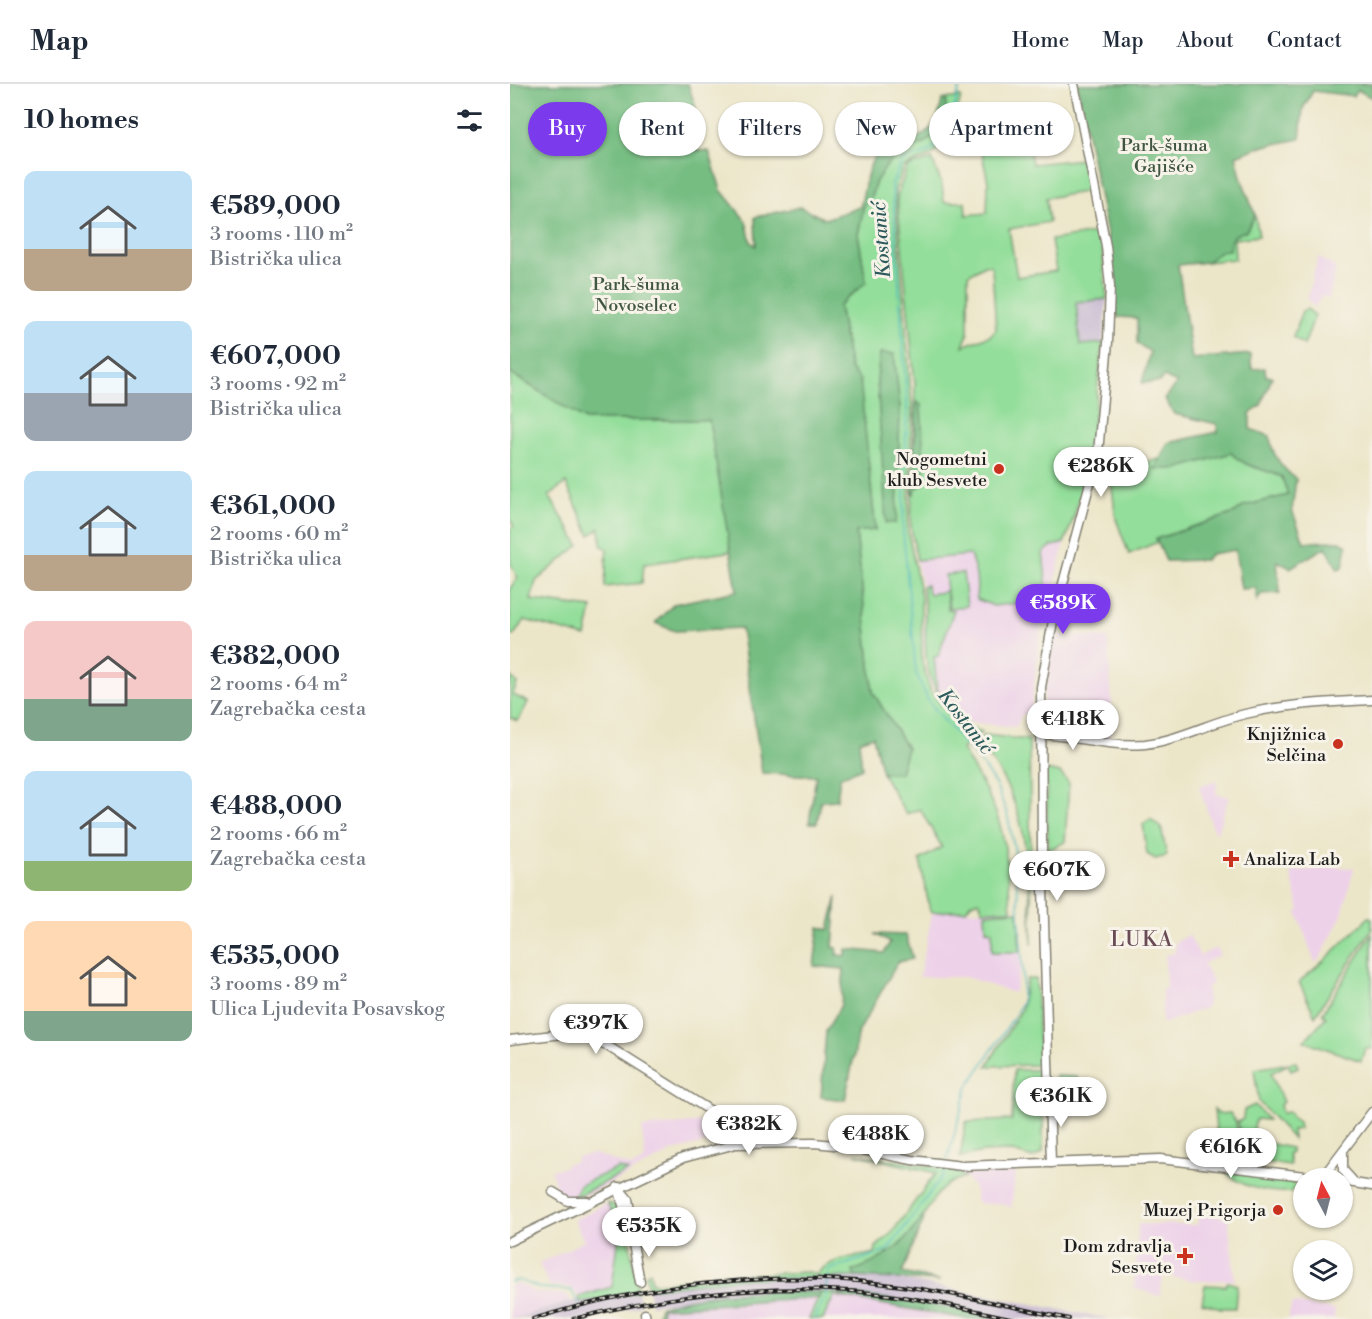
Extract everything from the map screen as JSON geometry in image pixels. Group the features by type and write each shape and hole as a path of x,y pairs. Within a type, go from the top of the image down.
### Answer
{"main road":[{"path":"1051,1163 1040,735 1041,687 1047,648 1098,453 1108,342 1110,286 1106,246 1074,84"},
{"path":"1040,735 1140,744 1171,738 1258,711 1301,705 1372,700"},
{"path":"510,1040 571,1033 609,1047 722,1118 727,1124 730,1145"},
{"path":"1333,1168 1372,1112"},
{"path":"510,1241 634,1179 692,1154 730,1145 825,1143 940,1164 987,1167 1140,1159 1193,1161 1293,1174"},
{"path":"1343,1152 1343,1170 1354,1182 1372,1186"},
{"path":"626,1204 634,1179"},
{"path":"618,1187 626,1204 640,1282"},
{"path":"553,1191 568,1201 594,1199 613,1200 626,1204"}],"shaded area":[{"path":"1318,257 1336,268 1329,299 1322,295 1315,307 1307,300"},
{"path":"1107,299 1103,343 1080,345 1076,302"},
{"path":"1065,541 1040,636 1031,709 1021,716 1016,727 960,721 936,693 930,682 924,645 924,595 915,553"},
{"path":"1057,634 1108,638 1113,722 1109,723 1109,738 1044,730 1044,681 1053,640 1056,639"},
{"path":"1217,780 1216,794 1229,797 1215,834 1199,786"},
{"path":"1333,867 1354,868 1342,915 1320,958 1315,963 1297,912 1300,910 1290,872"},
{"path":"1018,910 1021,968 1014,993 966,977 919,977 933,911"},
{"path":"1189,935 1200,956 1216,948 1220,955 1203,964 1213,983 1207,987 1208,1003 1205,1008 1162,1024 1162,989 1166,989 1165,955 1175,953 1175,943"},
{"path":"720,1120 725,1132 720,1139 673,1151 604,1187 575,1199 557,1192 551,1170 576,1162 576,1157 595,1154 632,1167 645,1160 642,1128"},
{"path":"1016,1172 1011,1208 1002,1203 981,1204 976,1200 974,1187 961,1173"},
{"path":"607,1203 616,1221 613,1223 619,1236 612,1288 579,1297 570,1287 550,1286 539,1264 584,1241 574,1220"},
{"name":"Dom zdravlja Sesvete","path":"1199,1214 1228,1218 1235,1280 1199,1281 1163,1276 1160,1296 1134,1288 1138,1224 1197,1225"},
{"path":"884,1278 914,1282 1111,1319 1003,1319 935,1305 829,1292 753,1294 651,1305 648,1289 737,1279"},
{"path":"517,1283 535,1292 568,1295 570,1302 510,1319 510,1286"},
{"path":"638,1292 641,1306 585,1319 512,1319 580,1299 581,1303"},
{"path":"834,1296 962,1316 961,1319 823,1319"},
{"path":"776,1298 819,1298 809,1319 661,1319 662,1308"},
{"path":"1292,1303 1335,1310 1334,1319 1288,1319"}],"green space":[{"name":"Park-šuma Novoselec","path":"510,84 688,84 694,102 619,102 619,156 706,156 706,151 709,151 721,190 746,221 751,242 756,246 755,217 800,207 825,219 860,207 873,160 876,156 896,156 876,181 870,200 864,206 858,234 866,282 839,306 850,369 860,380 875,524 875,530 856,532 873,692 907,748 900,773 882,773 873,736 859,741 862,768 840,777 837,800 821,801 817,823 809,823 816,776 762,773 741,628 675,631 655,623 674,604 737,591 709,420 585,420 510,373"},
{"name":"Park-šuma Gajišće","path":"1077,84 1372,84 1372,98 1358,90 1353,96 1313,91 1303,108 1300,139 1259,147 1236,156 1255,215 1246,231 1234,236 1229,250 1221,251 1207,262 1178,265 1192,359 1250,354 1252,369 1265,368 1266,376 1272,377 1261,405 1250,414 1250,429 1270,436 1278,460 1296,479 1292,510 1304,542 1340,541 1347,545 1343,567 1338,569 1326,547 1290,568 1277,561 1280,593 1261,594 1257,601 1256,588 1241,589 1235,550 1211,554 1205,560 1166,561 1156,539 1235,513 1244,506 1288,495 1282,477 1249,465 1231,453 1176,469 1155,469 1168,443 1218,432 1217,424 1174,414 1165,399 1177,383 1164,377 1159,382 1142,383 1150,352 1137,343 1137,318 1117,317 1108,238"},
{"path":"961,97 960,102 946,102 946,99"},
{"name":"Park-šuma Novoselec","path":"929,130 929,139 917,146 917,137"},
{"path":"929,137 930,156 904,167 895,190 912,407 908,531 921,597 922,662 931,692 972,740 962,749 987,792 998,819 1006,853 1011,910 983,910 979,901 971,903 966,910 930,911 920,860 942,847 920,809 906,814 882,773 900,773 907,748 873,693 856,531 875,530 875,524 868,464 839,306 866,282 858,234 864,206 870,200 876,181 896,156 917,156 917,146 924,144","holes":["894,355 900,408 897,514 887,523 877,379"]},
{"path":"982,156 1031,156 1032,164 1084,159 1091,191 1046,198 1049,222 1009,229 1017,277 1056,271 1051,240 1094,233 1102,245 1107,299 1076,302 1080,345 1103,343 1086,470 1073,520 1064,543 1052,546 1043,553 1048,599 994,606 976,599 976,576 970,555 917,560 911,528 915,385 897,196 907,167 932,159 942,185 944,202 965,202 966,215 987,213 988,182","holes":["984,265 992,268 996,329 991,335 963,346 968,334 968,275"]},
{"path":"1255,215 1259,236 1234,239 1235,259 1207,262 1221,251 1229,250 1234,236 1246,231"},
{"path":"1307,309 1315,315 1304,345 1293,337 1302,311"},
{"path":"880,353 894,354 900,408 896,523 886,523 877,379"},
{"path":"510,373 586,420 709,420 733,551 644,564 642,583 605,587 607,549 601,545 600,528 590,535 566,483 549,496 579,545 536,581 531,600 592,608 586,637 525,620 513,636 510,634 510,588 518,578 510,563 510,529 514,526 510,519"},
{"path":"917,402 921,405 925,483 915,489 914,494 912,491"},
{"path":"1231,453 1249,465 1282,477 1288,495 1244,506 1235,513 1156,539 1158,542 1129,554 1116,519 1110,473 1162,458 1157,463 1176,469"},
{"path":"963,573 967,606 949,608 945,575"},
{"path":"927,585 928,594 944,592 946,589 948,609 954,610 938,656 934,657 937,689 971,728 982,732 975,737 938,694 931,678 927,664 925,604 922,586"},
{"path":"510,676 517,683 513,695 528,702 518,721 510,718"},
{"path":"985,735 1029,740 1032,945 1024,837 1009,789 977,741"},
{"path":"1046,770 1060,773 1069,783 1065,842 1048,850"},
{"path":"1151,819 1161,828 1167,856 1155,859 1147,854 1143,824"},
{"path":"837,896 833,947 837,948 837,955 846,956 846,949 884,953 890,942 875,934 906,935 913,959 898,962 859,1031 845,1100 821,1097 826,1031 841,1005 844,969 814,966 819,927 829,930"},
{"path":"1018,911 1020,952 992,952 992,931 986,930 985,913"},
{"path":"1369,917 1372,918 1372,929 1315,1016 1299,982"},
{"path":"1372,934 1372,1049 1365,1048 1361,1061 1304,1041 1326,1017 1322,1014"},
{"path":"1027,979 1036,979 1040,1065 987,1066 1021,1010"},
{"path":"1296,1062 1298,1067 1291,1070 1288,1064 1271,1073 1283,1102 1280,1105 1282,1113 1289,1112 1293,1119 1299,1122 1300,1129 1292,1130 1293,1139 1259,1102 1254,1069"},
{"path":"1014,1070 1043,1070 1043,1152 1033,1158 1009,1151 983,1152 960,1157 966,1122 1012,1120"},
{"path":"1056,1076 1077,1077 1078,1100 1056,1099"},
{"path":"1255,1105 1268,1120 1256,1119 1251,1140 1241,1140 1238,1122 1243,1119 1244,1110"},
{"path":"1214,1109 1218,1114 1230,1113 1236,1122 1238,1141 1218,1150"},
{"path":"1240,1142 1257,1144 1254,1161 1214,1156 1220,1150"},
{"path":"1268,1143 1291,1148 1291,1152 1288,1153 1290,1165 1257,1161 1258,1144"},
{"path":"855,1154 953,1170 965,1177 944,1187 906,1241 881,1259 853,1271 855,1277 737,1279 648,1289 646,1274 650,1271 652,1284 736,1275 810,1272 816,1275 836,1261 875,1253 876,1247 891,1234 936,1173"},
{"path":"618,1168 628,1171 573,1198 580,1185"},
{"path":"1224,1170 1291,1181 1293,1190 1273,1192 1255,1188"},
{"path":"607,1203 619,1206 627,1227 638,1292 581,1303 579,1297 612,1287 619,1236 613,1223 616,1221"},
{"path":"922,1217 924,1219 902,1273 941,1281 855,1277 853,1271 874,1262 901,1243"},
{"path":"1228,1282 1237,1285 1235,1308 1221,1308 1202,1303 1205,1285 1225,1286"},
{"path":"761,1292 821,1292 819,1298 662,1308 661,1319 656,1319 660,1307 699,1297"},
{"path":"821,1292 847,1294 834,1296 823,1319 809,1319"},
{"path":"847,1294 935,1305 1003,1319 967,1319 840,1297"}],"waterway":[{"name":"Kostanić","path":"947,1160 968,1086 1022,1002 1023,973 1015,852 1007,813 996,786 982,764 929,702 916,673 903,530 907,403 892,184 902,161 926,153 944,137 961,84"},
{"name":"Kostanić","path":"814,1319 825,1298 828,1270 887,1251 944,1174 945,1167"},
{"path":"510,1282 519,1280 539,1288 571,1290 579,1304"}],"railway":[{"path":"533,1319 619,1297 663,1289 708,1283 797,1279 841,1280 908,1287 1069,1319"},
{"path":"573,1319 683,1297 797,1289 890,1295 1015,1319"}],"place":[{"name":"Nogometni klub Sesvete","path":"999,469"},
{"name":"Knjižnica Selčina","path":"1338,744"},
{"name":"Analiza Lab","path":"1231,859"},
{"name":"Muzej Prigorja","path":"1278,1210"},
{"name":"Dom zdravlja Sesvete","path":"1185,1256"}],"district":[{"name":"LUKA","path":"1142,940"}]}
